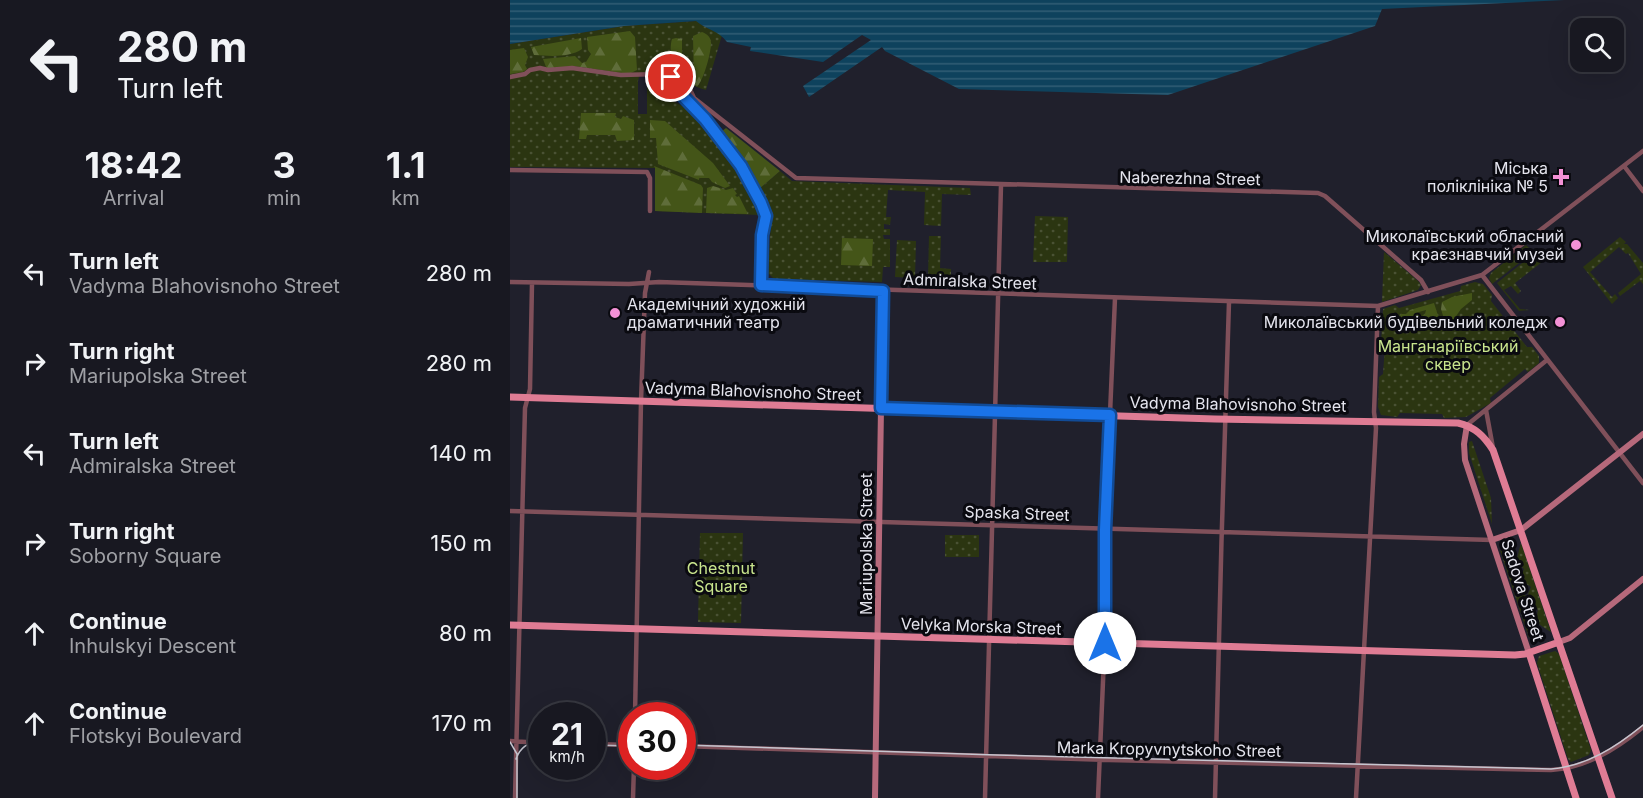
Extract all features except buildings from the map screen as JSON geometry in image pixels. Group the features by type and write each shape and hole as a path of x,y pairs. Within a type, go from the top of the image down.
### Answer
{"main road":[{"name":"Vadyma Blahovisnoho Street","path":"510,397 1225,419 1458,423 1467,426"},
{"name":"Sadova Street","path":"1467,426 1484,436 1493,450 1612,798"},
{"name":"Velyka Morska Street","path":"510,625 1515,655 1529,653 1560,642"},
{"name":"Sadova Street","path":"1529,653 1576,798"}],"street":[{"path":"510,77 540,68 548,70 572,68 621,75 660,74 671,77 679,92 692,104 730,150 747,175 761,203 766,223 762,235 761,285"},
{"name":"Naberezhna Street","path":"692,104 688,85 694,99 796,178 1318,193 1325,196 1421,280 1428,292"},
{"path":"1428,292 1482,275 1643,151"},
{"path":"1624,166 1643,191"},
{"path":"510,170 647,172 650,178 650,211"},
{"path":"985,798 1001,185"},
{"path":"635,702 640,401 646,283 649,272"},
{"path":"1482,275 1643,483"},
{"name":"Admiralska Street","path":"510,282 761,285 883,291 1378,306 1428,292"},
{"path":"515,798 521,512 525,408 529,397 532,283"},
{"name":"Mariupolska Street","path":"875,798 883,291"},
{"path":"1098,798 1105,643 1105,530 1115,298"},
{"path":"1215,798 1229,302"},
{"path":"1356,798 1370,536 1378,306"},
{"path":"1467,426 1547,360"},
{"name":"Sadova Street","path":"1486,410 1493,450"},
{"name":"Sadova Street","path":"1467,426 1464,444 1465,460 1529,653"},
{"name":"Spaska Street","path":"510,511 1492,540 1521,530 1643,434"},
{"name":"Velyka Morska Street","path":"1560,642 1576,633 1643,579"},
{"name":"Marka Kropyvnytskoho Street","path":"696,746 1551,770 1567,769 1598,757 1615,749 1643,727"},
{"path":"510,741 528,742"},
{"path":"633,798 634,780"}],"green space":[{"path":"697,21 722,35 706,90 668,74 640,73 638,114 647,114 647,81 651,81 657,93 686,108 719,146 744,183 759,215 655,211 655,168 510,167 510,44 624,26"},
{"path":"630,31 635,37 637,70 629,74 574,66 549,69 543,59 575,56 582,63 586,62 591,54 588,50 587,37"},
{"path":"702,32 709,37 711,47 705,72 697,87 694,84 693,36"},
{"path":"581,38 582,49 565,55 534,55 531,47"},
{"path":"672,39 682,39 682,74 676,71 671,58"},
{"path":"524,48 528,57 525,65 527,69 510,74 510,50"},
{"path":"581,113 616,113 615,117 621,119 623,116 634,120 634,140 617,141 615,135 587,135 586,139 579,139"},
{"path":"650,120 665,121 713,163 730,186 725,188 712,182 709,178 699,178 699,180 658,164 656,138 650,138"},
{"path":"726,128 780,171 759,189 721,132"},
{"path":"654,166 701,185 703,188 702,213 655,211"},
{"path":"780,171 792,181 970,188 971,195 942,194 941,226 924,225 925,192 888,190 886,217 891,217 890,225 884,224 884,229 890,229 890,235 883,235 884,239 890,239 890,267 883,267 882,282 774,279 768,273 771,222 759,189"},
{"path":"713,186 726,190 733,188 748,214 706,213 707,188"},
{"path":"1035,216 1068,217 1067,262 1033,262"},
{"path":"929,236 941,236 940,268 951,269 951,278 928,277"},
{"path":"1620,237 1643,263 1643,284 1640,281 1620,296 1618,293 1641,274 1628,253 1626,254 1619,247 1590,272 1612,297 1615,294 1618,298 1612,304 1583,267"},
{"path":"842,238 873,239 872,266 841,265"},
{"path":"897,240 916,241 915,278 895,277"},
{"path":"1526,245 1533,252 1492,284 1489,278 1491,273"},
{"path":"1384,252 1418,281 1421,285 1418,290 1382,302"},
{"path":"1535,253 1542,262 1515,283 1521,291 1518,294 1511,286 1504,290 1520,309 1530,310 1519,311 1497,283"},
{"name":"Манганаріївський сквер","path":"1475,282 1483,284 1492,295 1491,301 1527,347 1532,347 1539,356 1539,363 1528,372 1525,369 1490,398 1491,403 1466,417 1444,418 1442,414 1400,413 1397,417 1381,415 1378,407 1379,377 1383,374 1385,346 1381,344 1383,309 1395,305 1399,308 1460,291 1461,286"},
{"path":"1472,293 1472,300 1461,309 1447,329 1441,309 1442,302 1452,297"},
{"path":"1434,303 1441,325 1434,322 1435,325 1432,327 1420,321 1419,318 1425,314 1426,310 1415,313 1414,321 1399,317 1410,310"},
{"path":"1472,441 1491,498 1492,524 1469,453 1469,442"},
{"name":"Chestnut Square","path":"700,533 743,533 741,623 698,622"},
{"path":"945,535 979,535 979,557 945,557"},
{"path":"1521,543 1551,632 1539,623 1538,610 1532,605 1528,594 1531,587 1525,583 1522,574 1524,569 1517,558"},
{"path":"1500,550 1513,558 1515,565 1513,570 1519,575 1522,584 1519,590 1525,595 1529,606 1527,613 1533,617 1535,624 1529,638"},
{"path":"1555,651 1559,654 1591,750 1589,755 1571,762 1568,759 1537,663 1539,656"}],"water":[{"path":"510,0 1564,0 1382,9 1375,26 1168,95 959,89 885,51 882,47 809,97 803,86 871,40 862,35 823,62 750,51 751,47 727,42 720,35 696,21 624,26 510,44"}],"tram line":[{"path":"696,745 1551,769 1589,760 1622,741 1643,725"},
{"path":"510,742 517,754 517,798"},
{"path":"516,759 520,751 528,745"},
{"path":"606,745 618,746"}],"place":[{"name":"Міська поліклініка № 5","path":"1561,177"},
{"name":"Миколаївський обласний краєзнавчий музей","path":"1576,245"},
{"name":"Академічний художній драматичний театр","path":"615,313"},
{"name":"Миколаївський будівельний коледж","path":"1560,322"}],"route":[{"path":"671,77 679,92 692,104 730,150 761,203 766,223 762,235 761,285 883,291 881,408 1110,415 1105,530 1105,643"}]}
